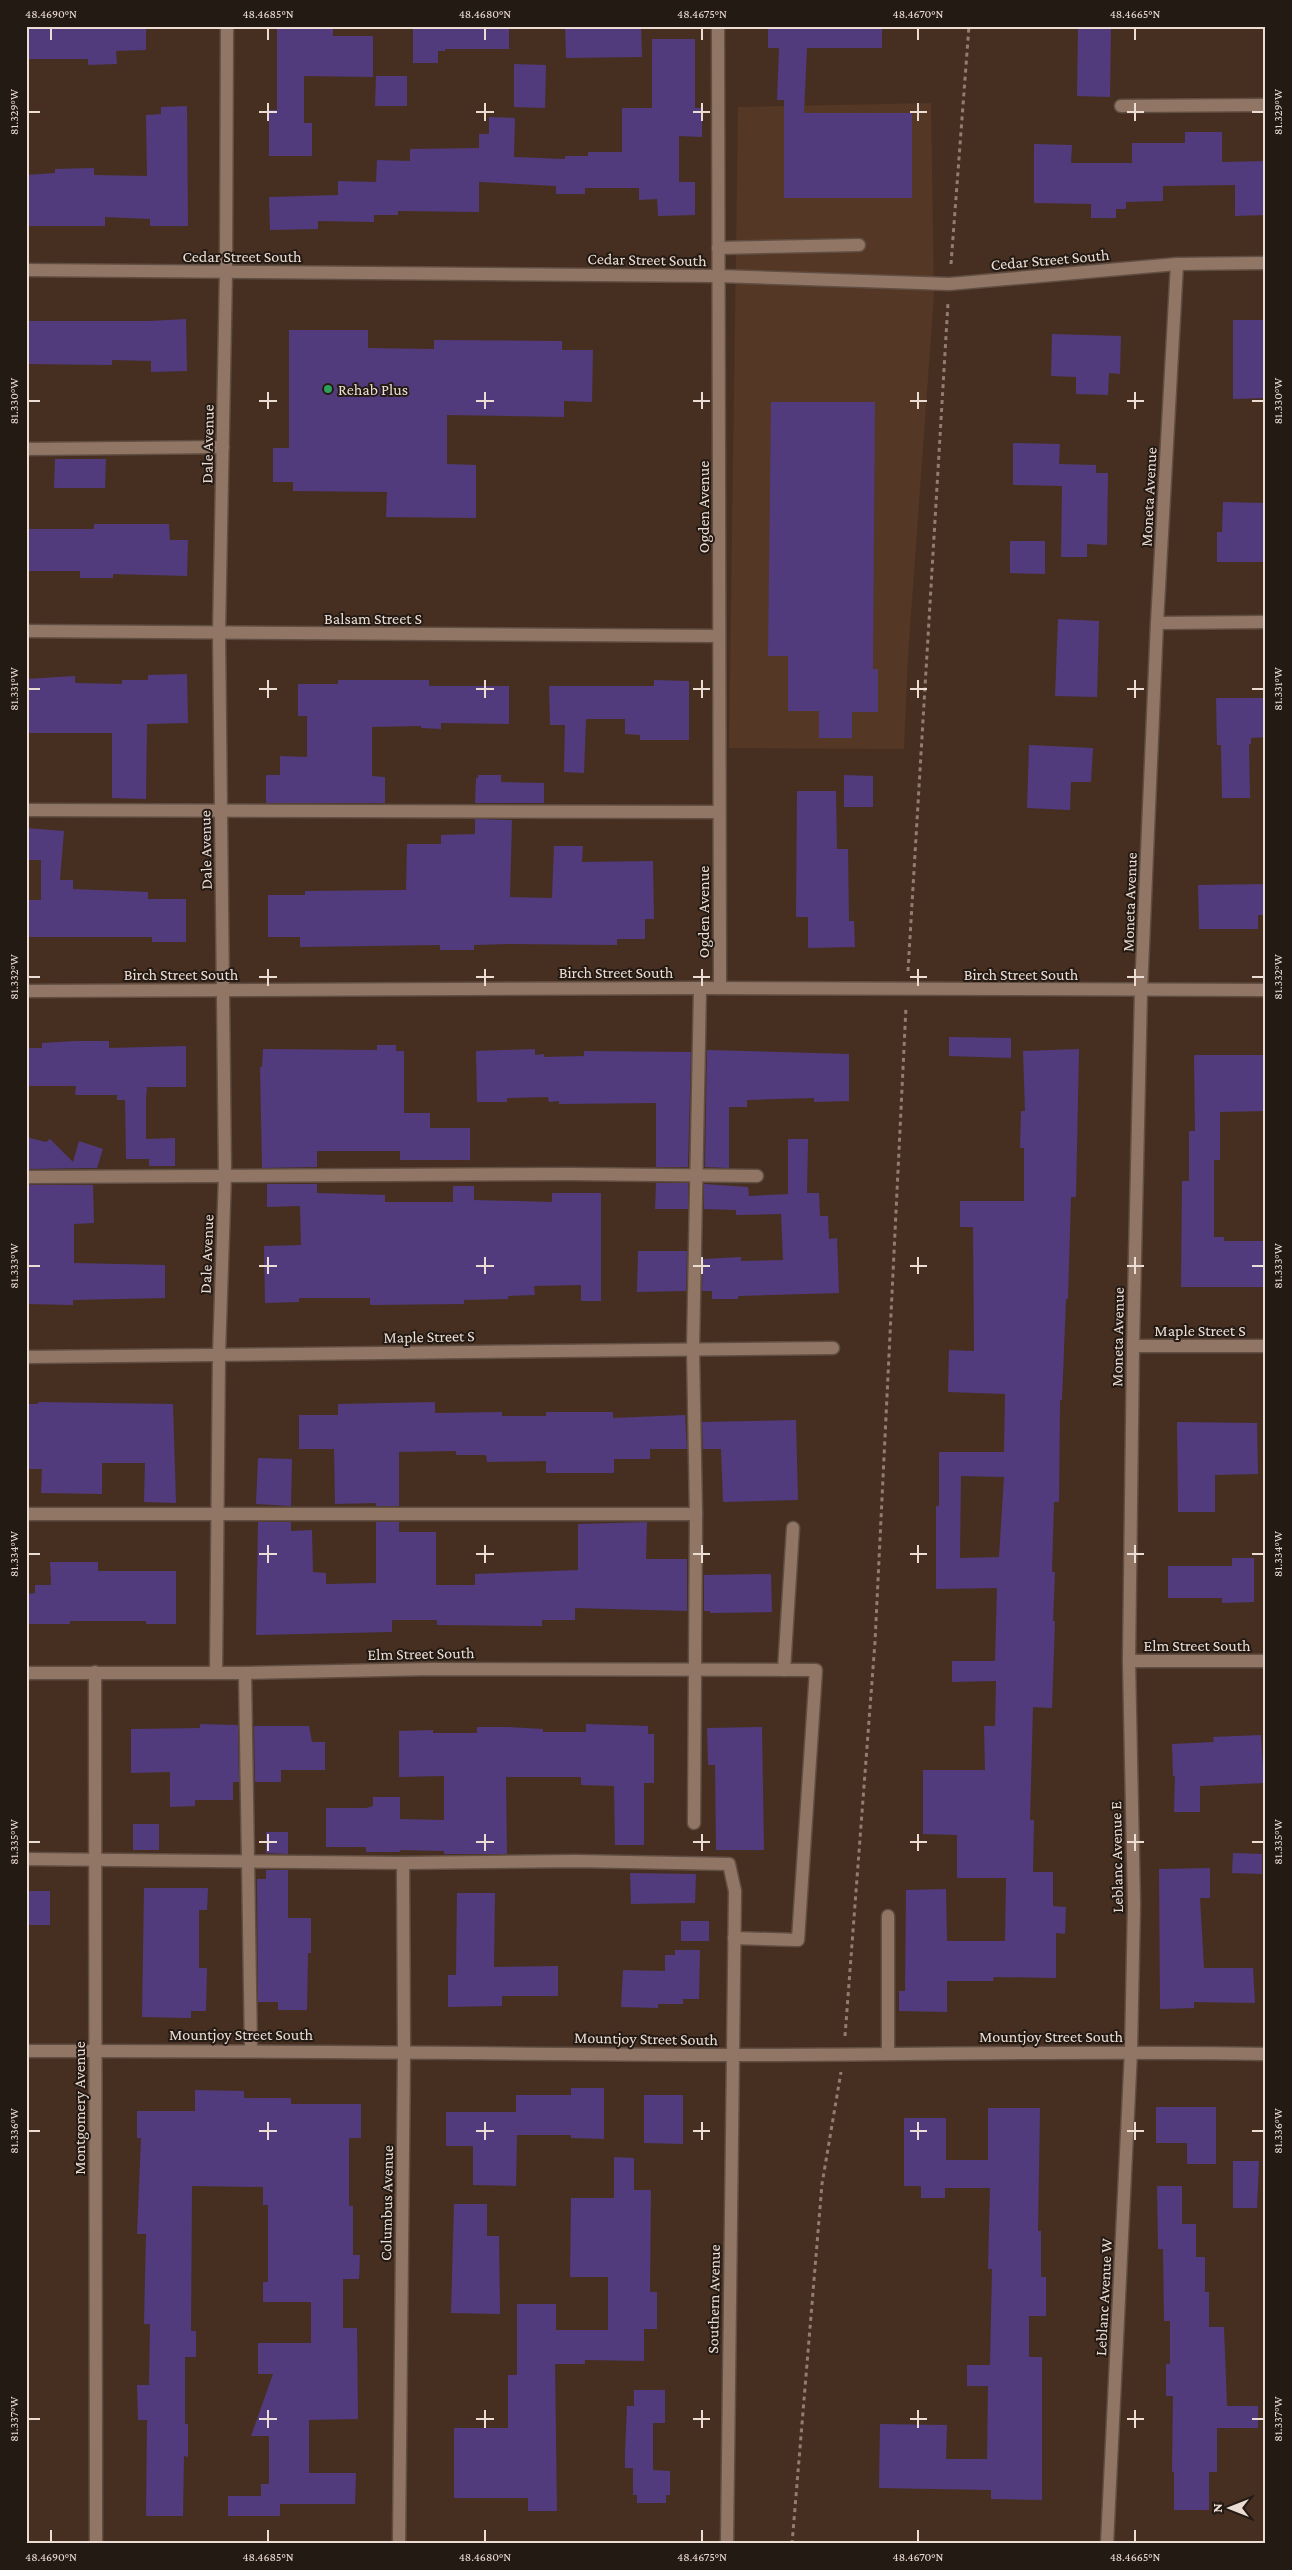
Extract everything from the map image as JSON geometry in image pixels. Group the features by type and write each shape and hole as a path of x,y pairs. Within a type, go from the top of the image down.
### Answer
{"street":[{"name":"Dale Avenue","path":"216,1673 219,1354 225,1175 219,633 226,272 227,26"},
{"name":"Ogden Avenue","path":"718,26 720,988"},
{"path":"1121,106 1266,105"},
{"path":"718,248 859,246"},
{"name":"Cedar Street South","path":"26,270 718,276 949,284 1177,264 1266,263"},
{"name":"Moneta Avenue","path":"1129,1661 1133,1346 1141,991 1157,623 1177,264"},
{"path":"26,449 223,447"},
{"path":"1157,623 1266,622"},
{"name":"Balsam Street S","path":"26,631 719,636"},
{"path":"26,810 719,812"},
{"path":"694,1823 696,1514 693,1349 700,988"},
{"name":"Birch Street South","path":"26,991 700,988 1266,990"},
{"path":"26,1178 225,1175 757,1176"},
{"name":"Maple Street S","path":"1133,1346 1266,1346"},
{"name":"Maple Street S","path":"26,1357 833,1348"},
{"path":"26,1514 696,1514"},
{"path":"784,1670 793,1528"},
{"name":"Elm Street South","path":"1129,1661 1266,1661"},
{"name":"Leblanc Avenue E","path":"1129,1661 1134,1905 1131,2051"},
{"name":"Elm Street South","path":"26,1673 246,1674 433,1668 816,1670 798,1940 734,1938"},
{"name":"Montgomery Avenue","path":"94,1672 96,1859 96,2544"},
{"path":"246,1674 251,2050"},
{"path":"26,1859 403,1863"},
{"name":"Southern Avenue","path":"403,1863 576,1861 729,1864 735,1891 727,2544"},
{"name":"Columbus Avenue","path":"399,2544 404,2051 403,1863"},
{"path":"888,1916 888,2053"},
{"name":"Mountjoy Street South","path":"26,2051 251,2050 732,2055 1131,2051 1266,2054"},
{"name":"Leblanc Avenue W","path":"1107,2544 1131,2051"}],"path":[{"path":"792,2544 822,2184 844,2054 875,1642 907,990 949,284 969,26"}],"shaded area":[{"path":"931,103 934,295 908,656 904,749 729,748 738,107"}],"building":[{"path":"26,26 146,26 146,50 116,51 117,64 88,65 88,59 26,59"},
{"path":"277,26 333,26 333,36 373,36 373,77 304,76 304,123 312,123 312,156 269,156 269,110 277,110"},
{"path":"413,26 509,26 509,49 445,49 445,51 438,51 438,63 413,63"},
{"path":"565,26 641,26 642,57 566,58"},
{"path":"768,26 882,26 882,48 807,48 804,113 912,113 912,198 784,198 784,100 777,100 779,48 768,48"},
{"path":"1078,26 1111,26 1110,97 1077,96"},
{"path":"652,39 695,39 695,108 702,108 702,137 679,136 679,182 695,182 695,215 658,216 657,199 639,200 639,188 585,188 585,194 556,194 556,186 479,182 479,212 398,211 398,215 374,215 374,222 318,221 318,229 270,230 269,197 338,195 338,181 376,182 377,160 410,161 410,149 479,148 479,134 489,134 489,117 515,118 514,157 565,159 565,156 588,156 588,152 622,152 622,108 652,108"},
{"path":"514,64 546,65 545,108 514,107"},
{"path":"376,76 407,76 407,106 375,106"},
{"path":"187,106 188,226 150,226 150,219 105,217 105,226 26,226 26,175 55,173 55,169 94,168 94,175 147,176 146,115 161,114 161,107"},
{"path":"1185,132 1222,132 1222,162 1266,161 1266,215 1235,216 1235,185 1163,186 1163,201 1126,202 1126,209 1116,209 1116,218 1091,218 1091,204 1034,203 1034,144 1072,145 1071,163 1132,163 1132,143 1185,143"},
{"path":"186,319 187,371 151,372 151,361 112,360 112,365 26,364 26,321 149,321"},
{"path":"1233,320 1266,320 1266,398 1233,399"},
{"path":"289,330 368,330 368,348 434,349 434,340 562,341 562,350 593,350 592,402 564,401 564,417 447,415 447,464 476,465 476,518 386,517 387,492 293,491 293,482 273,482 273,448 289,448"},
{"path":"1052,334 1121,336 1120,374 1109,373 1108,395 1076,394 1076,377 1051,376"},
{"path":"771,402 875,402 873,669 878,669 878,712 852,712 852,738 819,738 819,711 788,711 788,656 768,656"},
{"path":"1013,443 1060,444 1059,464 1096,465 1096,473 1108,473 1107,545 1087,544 1087,557 1061,557 1062,486 1013,485"},
{"path":"55,459 106,459 105,488 54,488"},
{"path":"1223,502 1266,503 1266,562 1217,562 1217,532 1222,532"},
{"path":"94,524 169,524 170,540 188,540 187,576 113,574 113,578 80,578 80,571 26,571 26,529 94,529"},
{"path":"1010,541 1045,541 1045,574 1010,573"},
{"path":"1058,619 1099,621 1097,697 1055,696"},
{"path":"187,674 188,723 147,724 146,799 112,798 112,733 26,733 26,679 75,676 75,683 122,684 122,680 148,680 148,675"},
{"path":"338,680 429,680 429,686 509,686 509,724 441,723 441,729 421,728 421,726 372,727 372,776 385,777 385,803 266,803 266,775 280,775 280,756 307,757 307,716 298,716 298,684 338,684"},
{"path":"654,680 689,681 689,740 640,740 640,735 625,734 625,719 586,719 584,773 564,772 565,725 550,725 549,686 654,686"},
{"path":"1216,698 1266,698 1266,737 1251,738 1251,744 1249,744 1250,798 1222,798 1221,745 1217,745"},
{"path":"1029,745 1093,748 1091,782 1071,782 1070,810 1027,808"},
{"path":"478,775 501,775 501,782 544,783 544,803 475,803 476,778 478,778"},
{"path":"844,775 873,776 873,807 844,807"},
{"path":"797,791 836,791 837,849 848,849 849,921 854,921 855,947 808,948 808,917 796,917"},
{"path":"475,819 512,820 510,897 552,898 554,846 583,846 582,862 653,861 654,919 645,919 645,939 617,939 617,945 474,945 474,950 440,950 440,945 300,947 300,937 268,937 268,895 305,895 305,891 406,890 407,844 441,844 441,835 475,834"},
{"path":"26,828 64,831 60,880 73,880 73,889 148,892 148,899 186,899 186,942 152,942 152,937 26,937 26,900 41,900 41,860 26,860"},
{"path":"1266,884 1266,915 1258,915 1258,929 1199,929 1198,885"},
{"path":"949,1037 1011,1038 1011,1058 949,1056"},
{"path":"109,1041 109,1048 186,1046 186,1087 147,1087 146,1139 175,1138 175,1166 149,1166 149,1159 126,1159 125,1100 117,1100 117,1095 75,1095 76,1086 26,1086 26,1048 42,1048 42,1043"},
{"path":"377,1045 396,1045 396,1051 404,1051 404,1113 430,1113 430,1128 470,1128 470,1160 400,1160 400,1151 317,1151 317,1167 262,1168 260,1067 262,1067 263,1049 377,1050"},
{"path":"535,1049 535,1055 544,1054 544,1057 584,1056 584,1051 691,1052 688,1167 656,1167 656,1103 559,1104 559,1101 549,1102 548,1097 507,1098 507,1102 477,1102 476,1051"},
{"path":"1079,1049 1076,1197 1071,1197 1068,1299 1066,1299 1062,1400 1060,1400 1059,1502 1054,1502 1052,1572 1055,1572 1053,1621 1055,1621 1052,1708 1033,1707 1030,1820 1034,1820 1033,1872 1053,1872 1053,1906 1066,1907 1065,1934 1056,1933 1056,1978 994,1977 993,1981 947,1981 947,2012 899,2011 899,1991 905,1991 906,1890 946,1889 947,1941 1005,1941 1006,1878 957,1878 957,1835 923,1834 923,1770 985,1770 984,1726 995,1726 996,1681 952,1682 952,1661 995,1661 997,1588 936,1589 936,1506 939,1506 939,1452 1004,1452 1005,1394 948,1392 949,1350 974,1351 973,1227 960,1227 960,1201 1024,1201 1024,1148 1020,1148 1021,1111 1025,1111 1023,1051","holes":["961,1476 1004,1477 999,1557 960,1558"]},
{"path":"707,1050 849,1054 849,1101 814,1102 814,1098 747,1100 747,1107 729,1107 729,1168 705,1167"},
{"path":"1194,1055 1266,1055 1266,1111 1220,1112 1220,1160 1214,1160 1214,1237 1224,1237 1224,1241 1266,1241 1266,1287 1181,1287 1182,1181 1189,1181 1189,1131 1195,1131"},
{"path":"26,1137 46,1142 50,1139 73,1162 79,1141 103,1149 97,1168 26,1169"},
{"path":"788,1139 808,1139 807,1193 819,1193 820,1216 828,1216 829,1239 837,1238 839,1293 738,1296 738,1299 712,1299 712,1291 702,1291 703,1259 741,1257 741,1261 783,1260 781,1214 736,1215 736,1210 704,1209 704,1184 748,1187 749,1196 788,1194"},
{"path":"656,1183 688,1183 688,1209 655,1209"},
{"path":"267,1184 317,1184 317,1193 385,1195 385,1202 453,1202 453,1186 474,1186 474,1200 552,1202 552,1193 601,1193 601,1301 581,1301 581,1285 534,1286 535,1295 508,1296 508,1299 464,1300 464,1304 370,1305 370,1298 299,1298 299,1302 265,1303 264,1246 301,1245 300,1206 267,1207"},
{"path":"26,1185 93,1185 94,1223 74,1224 74,1263 165,1265 165,1298 73,1300 73,1305 26,1304"},
{"path":"638,1251 687,1251 686,1291 637,1292"},
{"path":"38,1402 173,1404 176,1503 144,1502 145,1463 102,1463 102,1494 41,1493 42,1469 26,1469 26,1404 38,1404"},
{"path":"435,1402 435,1413 502,1412 502,1416 546,1416 546,1412 613,1412 613,1418 685,1415 687,1449 650,1449 650,1459 614,1459 614,1473 546,1473 546,1461 487,1462 486,1455 456,1455 456,1451 399,1452 399,1506 376,1506 376,1503 335,1504 334,1449 299,1449 299,1415 338,1415 338,1404"},
{"path":"796,1420 798,1500 723,1502 721,1449 703,1449 702,1422"},
{"path":"1177,1422 1257,1423 1258,1474 1215,1475 1215,1512 1178,1512"},
{"path":"258,1458 292,1459 291,1506 256,1504"},
{"path":"258,1522 291,1522 291,1531 312,1530 313,1572 326,1573 326,1584 376,1583 376,1522 399,1522 399,1532 436,1532 436,1585 475,1585 475,1574 578,1570 578,1524 647,1522 646,1559 687,1559 687,1611 575,1608 575,1620 542,1620 542,1626 437,1625 437,1620 392,1620 392,1632 256,1635"},
{"path":"1232,1558 1254,1558 1254,1602 1222,1603 1222,1598 1168,1598 1168,1566 1232,1566"},
{"path":"50,1562 98,1562 98,1571 176,1571 176,1624 146,1624 146,1621 70,1621 70,1624 26,1624 26,1594 35,1593 35,1585 51,1585"},
{"path":"771,1574 772,1612 710,1613 710,1611 704,1611 704,1575"},
{"path":"200,1724 238,1725 239,1782 233,1782 233,1800 195,1800 195,1806 170,1807 170,1772 131,1773 131,1729 200,1728"},
{"path":"586,1724 648,1726 648,1734 654,1734 654,1783 644,1783 644,1845 615,1845 614,1786 581,1785 581,1777 506,1777 507,1854 444,1854 444,1851 400,1850 400,1852 366,1852 366,1847 326,1847 326,1808 366,1808 373,1806 373,1797 400,1797 400,1819 444,1820 444,1776 399,1777 399,1731 433,1730 433,1733 477,1733 477,1727 506,1727 543,1729 543,1732 586,1732"},
{"path":"254,1726 309,1726 312,1742 325,1742 325,1770 281,1770 281,1782 255,1782"},
{"path":"762,1727 764,1850 716,1850 715,1765 708,1765 707,1728"},
{"path":"1261,1735 1264,1783 1200,1786 1200,1812 1174,1812 1175,1776 1173,1776 1172,1744 1214,1742 1213,1737"},
{"path":"133,1824 159,1824 159,1850 133,1850"},
{"path":"266,1832 288,1832 288,1854 266,1853"},
{"path":"1233,1853 1262,1854 1262,1874 1232,1873"},
{"path":"1210,1868 1210,1898 1200,1898 1204,1968 1253,1968 1255,2003 1194,2002 1194,2008 1160,2009 1159,1869"},
{"path":"266,1870 288,1870 288,1918 311,1918 311,1953 308,1953 307,2010 278,2010 278,2002 258,2002 257,1879 266,1879"},
{"path":"630,1873 696,1874 695,1903 631,1904"},
{"path":"144,1888 208,1888 207,1910 199,1910 199,1968 207,1968 206,2011 191,2011 191,2018 142,2017"},
{"path":"26,1891 50,1891 50,1925 26,1925"},
{"path":"457,1893 495,1893 494,1967 558,1966 558,1996 502,1996 502,2006 448,2007 448,1975 456,1975"},
{"path":"681,1921 709,1921 709,1941 681,1941"},
{"path":"675,1950 700,1950 699,1999 683,1999 683,2004 658,2004 658,2008 621,2007 623,1970 665,1971 665,1955 675,1955"},
{"path":"571,2088 604,2088 604,2139 571,2138 571,2135 517,2135 516,2186 473,2185 473,2146 446,2146 446,2112 516,2112 516,2095 571,2095"},
{"path":"195,2090 244,2091 244,2098 291,2098 291,2104 361,2104 361,2138 349,2138 349,2206 353,2206 353,2255 360,2255 359,2279 343,2279 343,2328 357,2328 358,2419 309,2420 309,2473 356,2473 355,2504 280,2504 280,2516 228,2516 228,2496 261,2496 261,2484 269,2484 269,2436 251,2436 273,2374 258,2374 258,2343 311,2343 311,2302 263,2302 263,2282 268,2282 268,2205 263,2205 263,2187 192,2186 191,2331 196,2331 196,2357 185,2357 185,2424 188,2424 188,2457 184,2456 183,2516 146,2516 147,2420 138,2420 137,2385 149,2385 150,2324 144,2324 146,2234 137,2234 141,2138 137,2138 137,2111 195,2111"},
{"path":"644,2095 683,2095 683,2144 644,2143"},
{"path":"1156,2107 1216,2107 1216,2164 1187,2164 1187,2143 1156,2143"},
{"path":"988,2108 1040,2108 1038,2231 1041,2231 1041,2277 1046,2277 1046,2316 1029,2316 1029,2357 1042,2357 1042,2500 991,2499 991,2490 879,2488 880,2424 947,2425 946,2459 987,2459 988,2386 967,2386 967,2365 990,2365 992,2269 988,2269 990,2188 945,2188 945,2198 921,2198 921,2186 904,2186 904,2118 946,2118 946,2160 988,2160"},
{"path":"614,2157 634,2158 634,2190 651,2190 650,2292 657,2292 657,2329 644,2329 644,2361 585,2360 585,2364 555,2364 557,2511 528,2511 528,2498 454,2498 454,2428 508,2428 508,2375 517,2375 517,2304 556,2304 556,2330 608,2330 608,2277 570,2277 571,2198 614,2198"},
{"path":"1233,2161 1259,2161 1257,2208 1233,2208"},
{"path":"1157,2186 1182,2186 1182,2224 1196,2224 1196,2257 1205,2257 1205,2292 1209,2292 1209,2327 1224,2327 1227,2406 1258,2406 1258,2428 1217,2428 1217,2472 1209,2472 1209,2510 1174,2510 1174,2472 1172,2472 1173,2396 1166,2396 1166,2364 1170,2364 1170,2321 1164,2321 1163,2249 1158,2249"},
{"path":"454,2204 487,2204 487,2236 499,2236 500,2314 451,2313"},
{"path":"634,2390 665,2390 665,2423 653,2423 653,2470 670,2471 670,2495 666,2495 666,2503 637,2503 637,2495 633,2495 633,2468 625,2468 627,2406 634,2406"}],"place":[{"name":"Rehab Plus","path":"328,389"}]}
